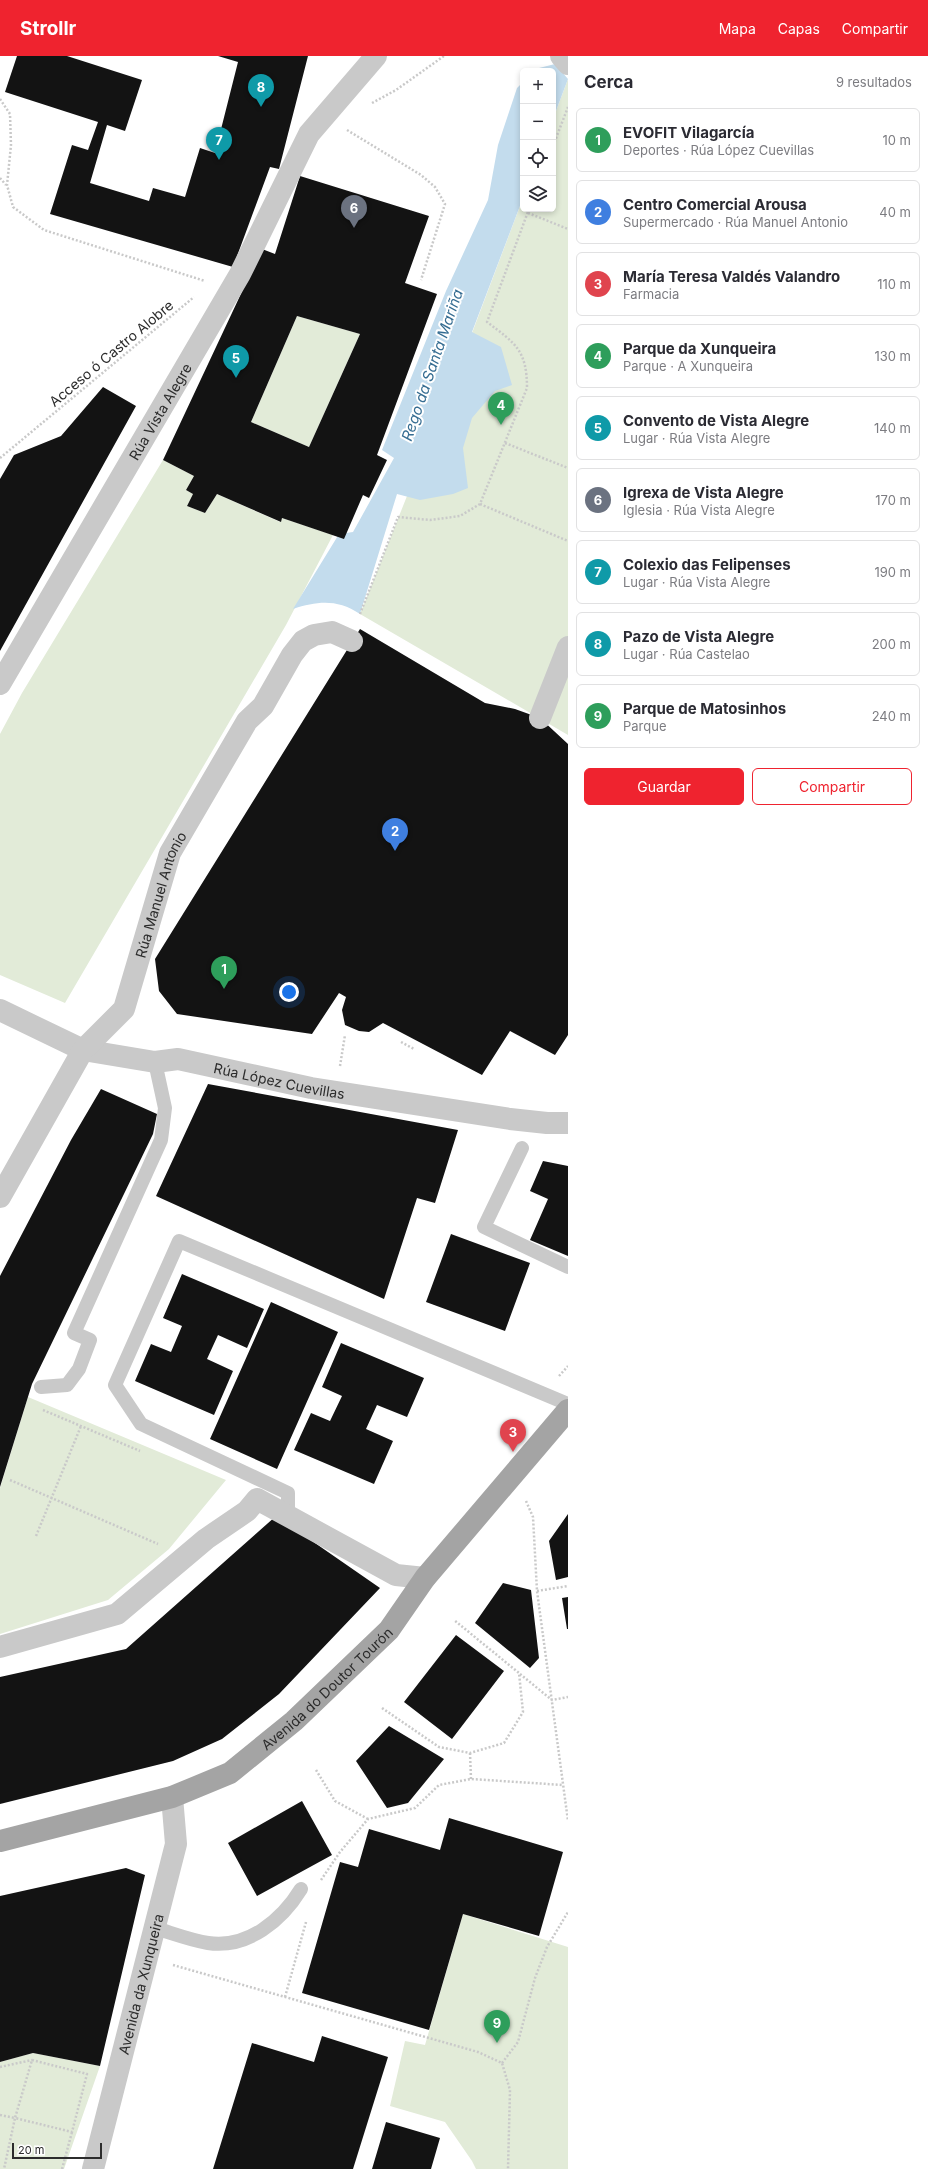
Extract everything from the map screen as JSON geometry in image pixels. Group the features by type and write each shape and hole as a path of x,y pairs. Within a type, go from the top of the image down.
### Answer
{"main road":[{"name":"Avenida do Doutor Tourón","path":"0,1841 172,1797 230,1773 294,1721 389,1630 424,1578 568,1410"}],"street":[{"name":"Rúa Vista Alegre","path":"0,684 240,274 309,134 376,56"},
{"path":"561,56 568,64"},
{"name":"Rúa Manuel Antonio","path":"0,1197 83,1050 124,1008 170,853 247,722 263,706 292,655 303,641 314,635 332,632 352,641"},
{"path":"540,718 568,647"},
{"name":"Rúa López Cuevillas","path":"0,1010 83,1050 155,1062 178,1060 311,1088 510,1119 547,1123 568,1123"},
{"path":"0,1646 117,1614 206,1539 247,1511 257,1499 396,1575 424,1578"},
{"name":"Avenida da Xunqueira","path":"93,2169 176,1844 172,1797"}],"lane":[{"path":"41,1387 68,1385 78,1370 90,1340 74,1333 161,1140 165,1108 155,1062"},
{"path":"522,1148 484,1227 568,1267"},
{"path":"288,1515 288,1493 141,1424 115,1385 178,1241 568,1404"},
{"path":"155,1928 209,1943 239,1941 264,1929 290,1907 301,1889"}],"path":[{"path":"396,90 444,56"},
{"path":"0,99 10,114 11,145 7,185 13,207 44,230 212,283 240,274"},
{"path":"555,140 568,107"},
{"path":"342,127 421,175 435,187 445,204 421,280"},
{"path":"0,178 7,185"},
{"path":"360,614 398,517 430,520 460,516 480,504 527,388 527,368 514,342 487,322 528,213 568,229"},
{"name":"Acceso ó Castro Alobre","path":"0,458 200,293"},
{"path":"505,443 568,468"},
{"path":"480,504 568,541"},
{"path":"340,1066 345,1035"},
{"path":"401,1042 414,1049"},
{"path":"556,1379 568,1366"},
{"path":"36,1408 144,1453"},
{"path":"36,1536 81,1426"},
{"path":"10,1480 161,1546"},
{"path":"533,1517 537,1591 568,1821"},
{"path":"537,1591 568,1586"},
{"path":"454,1620 552,1700 568,1697"},
{"path":"382,1708 439,1747 470,1753 504,1743 523,1712 519,1674"},
{"path":"470,1753 471,1779"},
{"path":"316,1770 335,1801 368,1819"},
{"path":"317,1886 340,1852 368,1819 415,1808 439,1785 471,1779 563,1785"},
{"path":"502,2063 518,2042 535,1978 547,1947 568,1912"},
{"path":"285,1997 308,1915"},
{"path":"170,1964 478,2052 502,2063 510,2090 508,2169"},
{"path":"4,2169 15,2118 32,2060"},
{"path":"0,2067 32,2060 87,2074 62,2169"},
{"path":"0,2115 72,2132"}],"green space":[{"path":"568,79 568,735 360,614 472,333 520,206 520,212 556,212 556,111"},
{"path":"297,316 360,334 309,447 251,422"},
{"path":"163,460 194,476 186,490 193,494 187,506 205,513 217,494 280,522 282,518 333,535 286,625 65,1003 0,975 0,734 22,693"},
{"path":"28,1397 226,1480 169,1549 108,1600 0,1634 0,1488"},
{"path":"463,1914 568,1947 568,2169 476,2169 445,2122 390,2106 405,2041 425,2045"},
{"path":"33,2053 100,2066 64,2169 0,2169 0,2062"}],"water":[{"path":"555,64 568,79 556,111 556,68 539,68"},
{"name":"Rego da Santa Mariña","path":"520,85 520,206 472,332 501,347 512,385 495,391 472,418 463,448 468,488 453,494 420,500 397,494 360,614 343,606 327,603 311,604 293,609 339,534 353,532 394,458 382,450 446,291 488,200 498,145 517,88"}],"building":[{"path":"17,56 67,56 142,80 125,131 107,125 90,183 149,201 153,188 185,197 200,148 215,153 238,62 218,56 308,56 279,169 270,167 233,267 50,214 72,145 88,150 98,122 5,92"},
{"path":"300,176 429,216 405,283 437,294 377,455 387,460 369,498 363,495 344,539 282,518 281,522 217,494 205,513 187,506 193,494 186,490 194,476 163,460 262,249 275,254","holes":["297,316 360,334 309,447 251,422"]},
{"path":"103,387 136,406 0,651 0,479 14,455 61,436"},
{"path":"360,629 485,703 515,709 540,718 568,744 568,1035 555,1055 510,1031 482,1075 383,1023 369,1032 359,1031 345,1025 342,1010 346,997 339,993 312,1034 177,1014 159,991 155,959"},
{"path":"208,1084 458,1130 435,1203 417,1198 384,1299 156,1196"},
{"path":"101,1089 157,1114 153,1134 32,1384 0,1487 0,1276 71,1140"},
{"path":"543,1161 568,1166 568,1256 530,1240 548,1199 530,1191"},
{"path":"451,1234 530,1263 505,1331 426,1302"},
{"path":"182,1274 264,1309 247,1348 218,1335 207,1359 233,1371 214,1415 135,1381 151,1344 171,1352 182,1326 163,1318"},
{"path":"271,1302 338,1332 277,1469 210,1439"},
{"path":"341,1343 424,1378 407,1417 377,1405 366,1429 393,1441 374,1484 294,1450 311,1413 330,1421 342,1396 322,1387"},
{"path":"568,1514 568,1577 556,1580 549,1541"},
{"path":"276,1516 380,1588 279,1694 222,1739 173,1761 0,1804 0,1677 126,1649"},
{"path":"503,1583 531,1590 539,1658 530,1668 475,1623"},
{"path":"568,1597 568,1629 567,1629 562,1598"},
{"path":"456,1635 504,1671 452,1739 404,1702"},
{"path":"389,1726 444,1759 408,1803 387,1808 356,1761"},
{"path":"302,1801 332,1855 257,1896 228,1843"},
{"path":"449,1818 563,1852 539,1936 463,1914 429,2030 302,1993 340,1862 358,1867 369,1829 440,1850"},
{"path":"126,1868 145,1875 100,2066 33,2053 0,2062 0,1896"},
{"path":"322,2036 388,2057 353,2169 213,2169 252,2043 314,2062"},
{"path":"386,2122 440,2138 431,2169 372,2169"}],"place":[{"name":"Pazo de Vista Alegre","path":"261,107"},
{"name":"Colexio das Felipenses","path":"219,160"},
{"name":"Igrexa de Vista Alegre","path":"354,228"},
{"name":"Convento de Vista Alegre","path":"236,378"},
{"name":"Parque da Xunqueira","path":"501,425"},
{"name":"Centro Comercial Arousa","path":"395,851"},
{"name":"EVOFIT Vilagarcía","path":"224,989"},
{"name":"María Teresa Valdés Valandro","path":"513,1452"},
{"name":"Parque de Matosinhos","path":"497,2043"}]}
